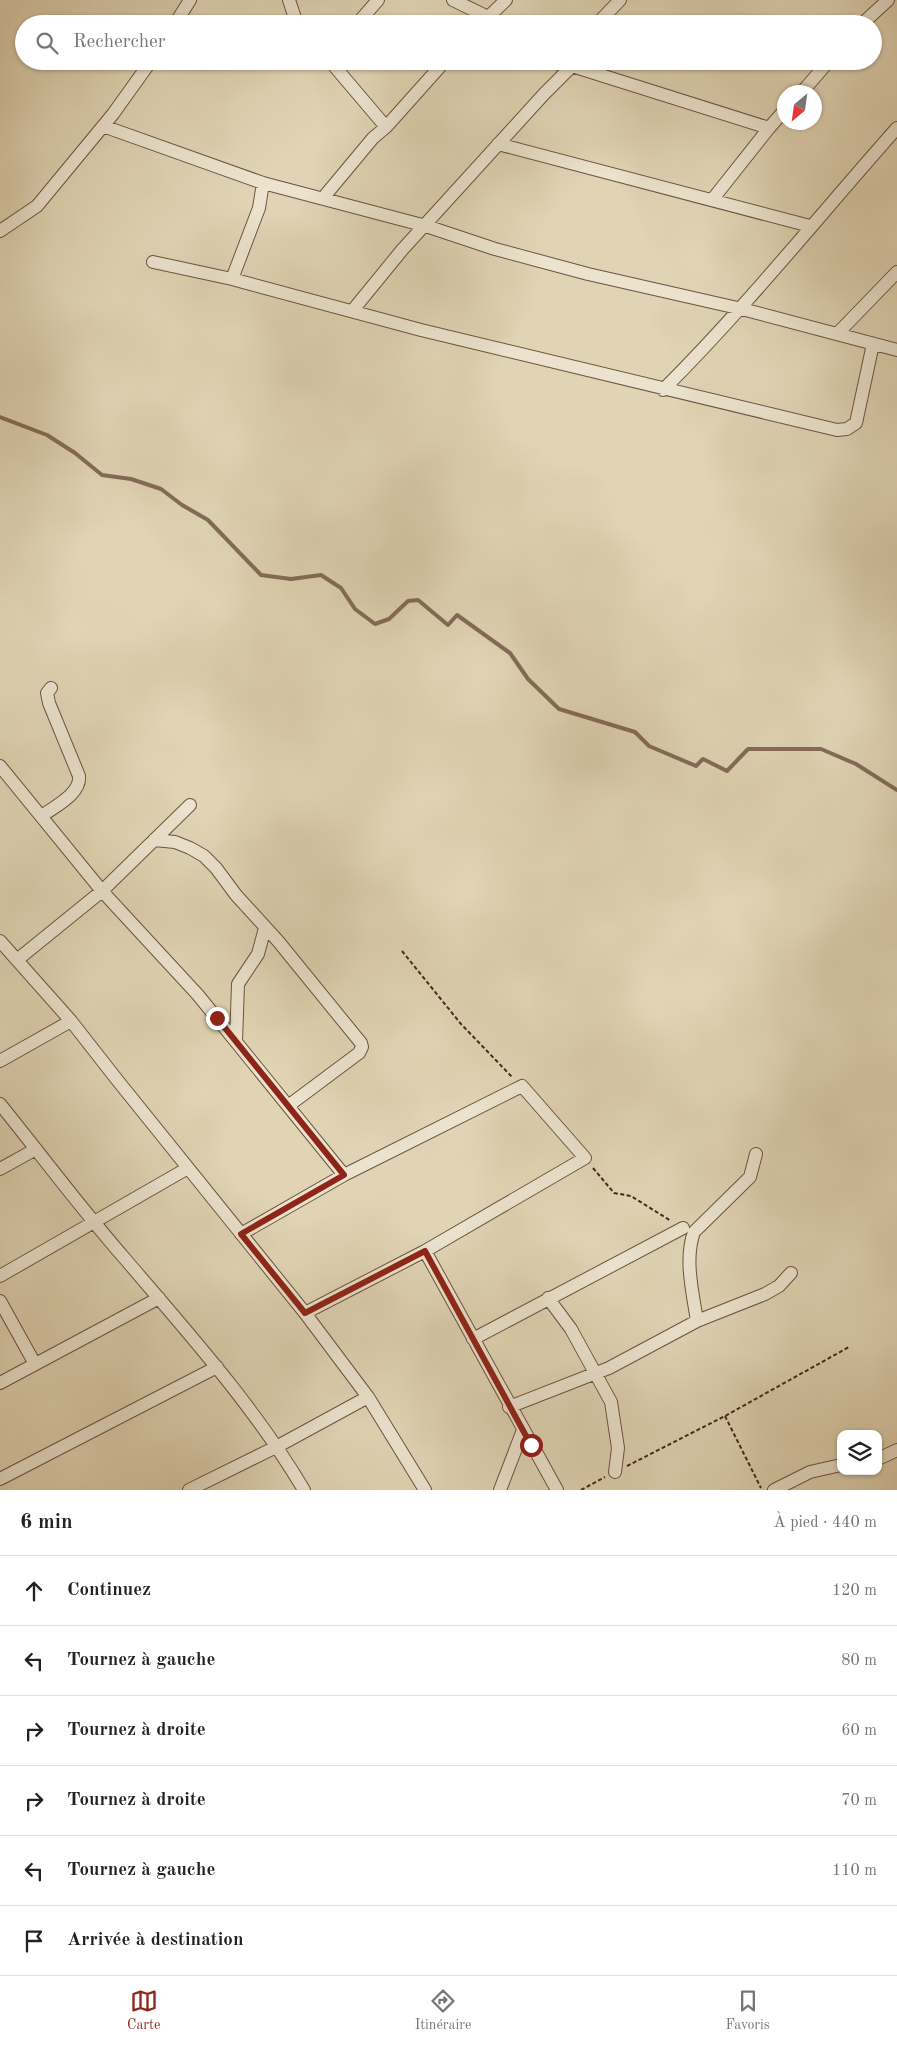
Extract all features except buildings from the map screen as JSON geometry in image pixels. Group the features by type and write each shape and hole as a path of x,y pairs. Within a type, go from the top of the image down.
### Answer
{"street":[{"path":"181,15 190,0"},
{"path":"289,0 294,15"},
{"path":"365,15 378,0"},
{"path":"453,0 477,15"},
{"path":"490,15 506,0"},
{"path":"606,15 620,0"},
{"path":"872,15 888,0"},
{"path":"0,231 37,206 103,126 144,70"},
{"path":"338,70 386,127"},
{"path":"322,198 373,138 386,127 437,70"},
{"path":"353,310 402,250 426,226 498,144 559,70"},
{"path":"583,70 769,128"},
{"path":"808,85 821,70"},
{"path":"712,200 777,119"},
{"path":"103,126 263,183 426,226 495,249 588,274 742,309 897,350"},
{"path":"663,390 742,309 810,226 897,128"},
{"path":"498,144 810,226"},
{"path":"232,278 259,208 263,183"},
{"path":"154,262 232,278 421,330 663,390 837,430 847,429 856,424 873,344"},
{"path":"837,334 897,272"},
{"path":"42,816 71,794 80,782 49,704 47,693 51,688"},
{"path":"2,771 42,816 102,891 198,995 344,1175"},
{"path":"17,960 102,891 190,804"},
{"path":"154,840 175,842 204,856 362,1047 360,1053 288,1106"},
{"path":"236,1042 238,984 258,954 265,928"},
{"path":"0,941 72,1021 305,1313 368,1397 425,1490"},
{"path":"0,1061 72,1021"},
{"path":"241,1234 344,1175 522,1086 585,1158 425,1251 305,1313"},
{"path":"0,1104 95,1223 217,1367 278,1446 304,1490"},
{"path":"0,1169 36,1149"},
{"path":"697,1321 692,1286 691,1240 694,1232 750,1177 756,1154"},
{"path":"0,1276 188,1168"},
{"path":"474,1339 548,1298 683,1228"},
{"path":"425,1251 557,1490"},
{"path":"510,1407 609,1368 697,1321 765,1294 779,1286 791,1273"},
{"path":"0,1383 159,1298"},
{"path":"548,1298 571,1329 611,1402 618,1448 615,1472"},
{"path":"0,1301 35,1364"},
{"path":"0,1480 217,1367"},
{"path":"189,1490 278,1446 368,1397"},
{"path":"500,1490 523,1430"},
{"path":"882,1457 897,1450"},
{"path":"774,1490 810,1472 837,1466"}],"path":[{"path":"402,951 461,1024 522,1086"},
{"path":"585,1158 614,1193 632,1196 683,1228"},
{"path":"581,1490 725,1416 849,1347"},
{"path":"725,1416 762,1490"}],"waterway":[{"path":"0,417 47,435 75,453 102,475 131,479 161,489 182,505 208,520 261,575 291,579 321,575 341,588 355,609 375,624 389,619 408,601 418,600 448,625 457,615 510,653 528,679 559,709 635,732 649,746 696,766 703,759 727,771 748,749 821,749 856,764 897,790"}],"route":[{"path":"217,1018 344,1175 241,1234 305,1313 425,1251 531,1445"}]}
